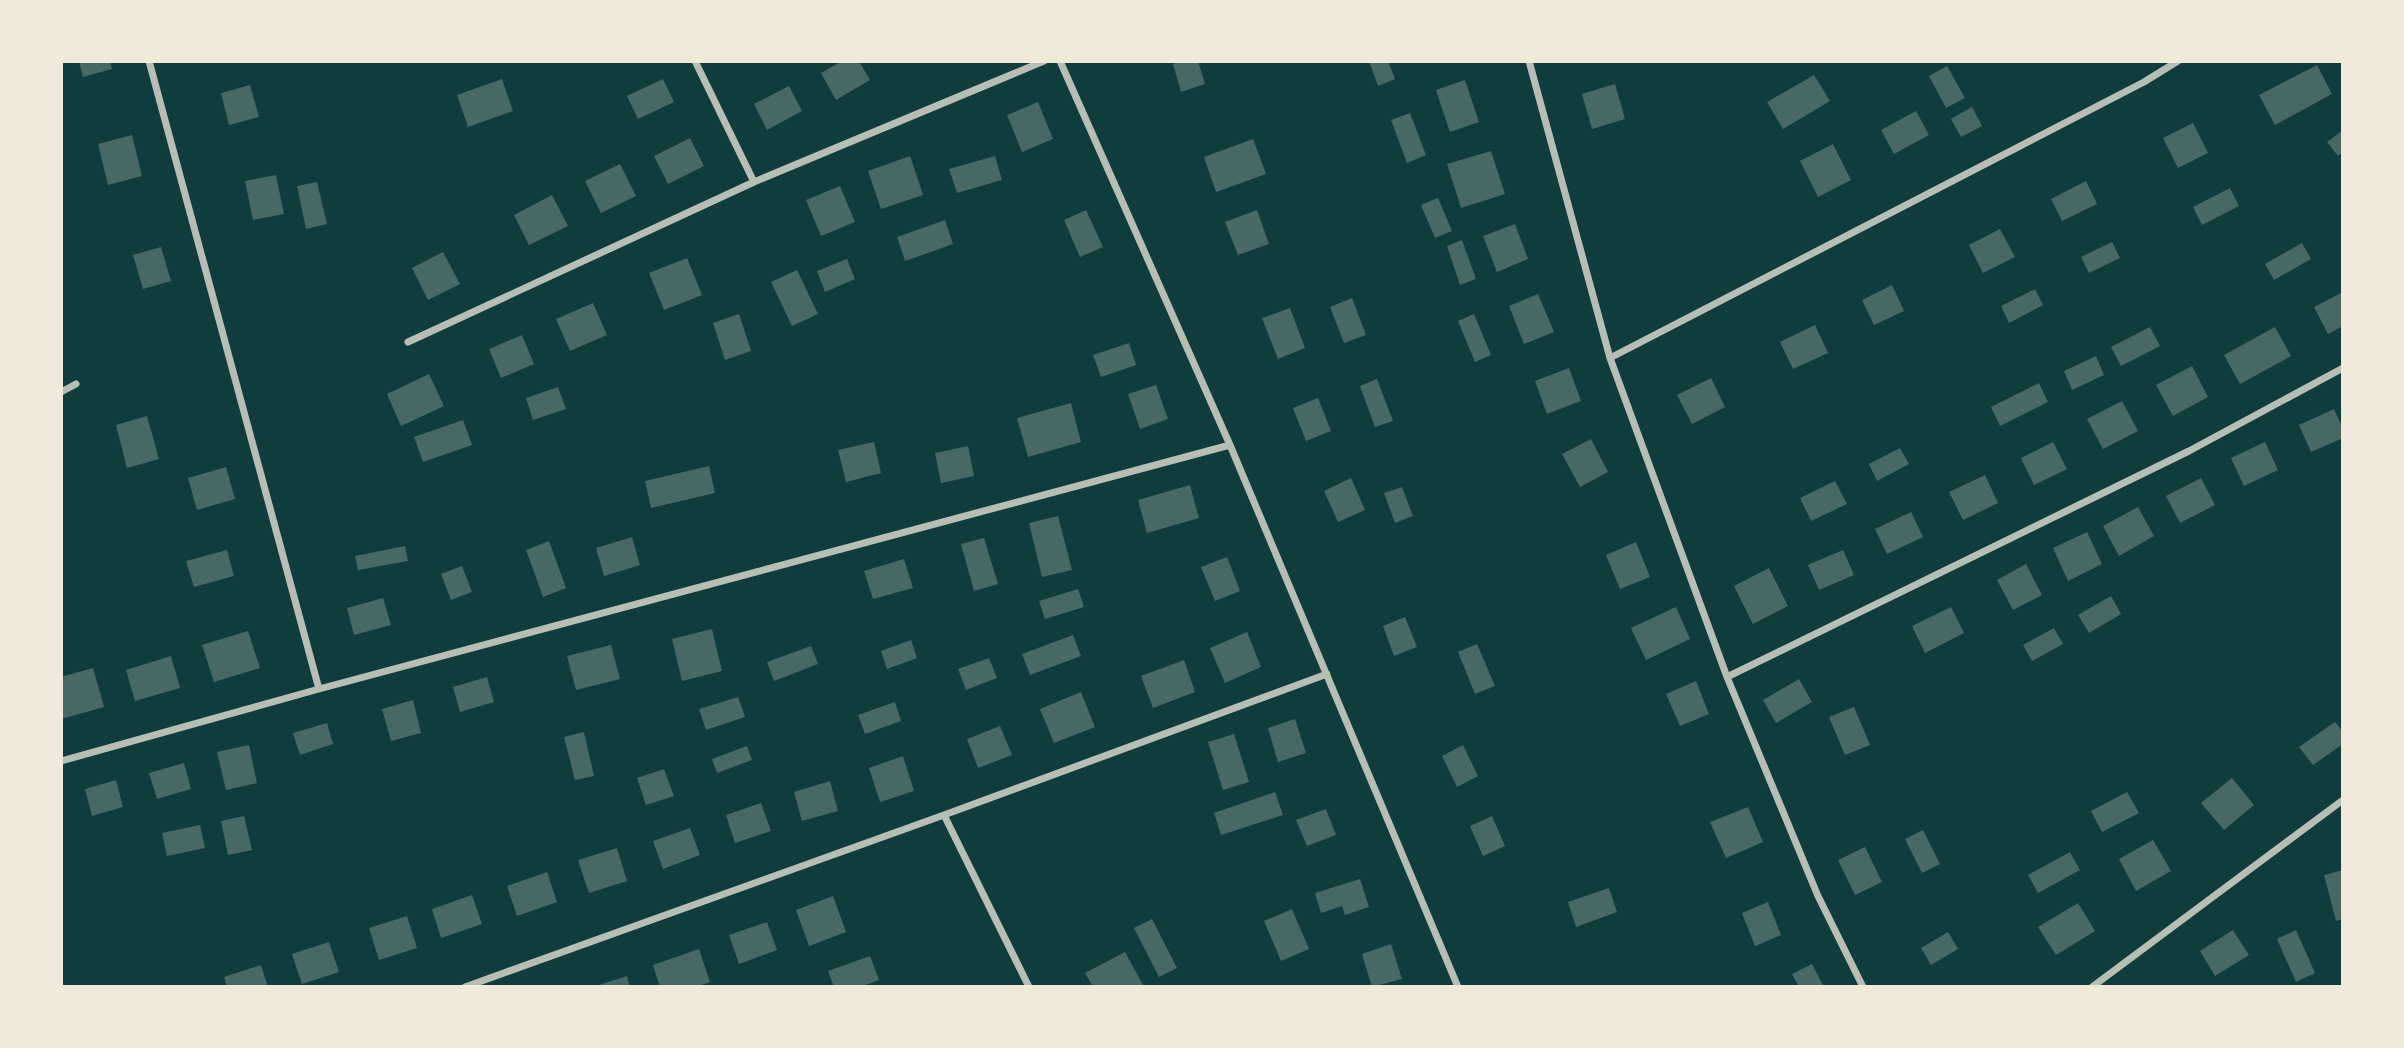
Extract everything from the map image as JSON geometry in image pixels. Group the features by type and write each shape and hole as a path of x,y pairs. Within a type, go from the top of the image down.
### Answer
{"street":[{"path":"149,61 319,689"},
{"path":"695,61 754,182"},
{"path":"408,342 754,182 1044,61"},
{"path":"1060,61 1230,445 1458,987"},
{"path":"1529,61 1609,358 1727,677 1818,896 1863,987"},
{"path":"1609,358 2144,82 2178,61"},
{"path":"1727,677 2189,451 2343,368"},
{"path":"61,392 76,384"},
{"path":"61,761 319,689 1230,445"},
{"path":"465,987 1327,674"},
{"path":"2092,987 2341,804"},
{"path":"944,815 1029,987"}],"building":[{"path":"79,61 110,61 112,69 83,77"},
{"path":"842,61 859,61 870,80 836,100 821,73"},
{"path":"1198,61 1205,84 1181,92 1173,64"},
{"path":"1369,61 1388,61 1395,79 1378,86"},
{"path":"2317,65 2332,94 2275,125 2259,95"},
{"path":"1947,66 1965,98 1946,108 1929,76"},
{"path":"1814,75 1830,101 1783,129 1767,102"},
{"path":"502,79 513,111 468,127 457,95"},
{"path":"663,79 674,102 638,119 627,96"},
{"path":"1465,80 1479,122 1450,132 1436,90"},
{"path":"1615,84 1625,119 1592,129 1582,94"},
{"path":"250,85 259,117 229,125 221,93"},
{"path":"789,86 802,111 767,130 754,104"},
{"path":"1038,102 1053,139 1022,152 1007,115"},
{"path":"1972,107 1982,126 1961,137 1951,119"},
{"path":"1916,111 1929,135 1894,154 1881,130"},
{"path":"1410,113 1426,155 1407,163 1391,120"},
{"path":"2193,123 2208,153 2178,168 2163,138"},
{"path":"2343,130 2343,152 2338,156 2327,142"},
{"path":"132,135 142,176 108,185 98,144"},
{"path":"690,138 704,166 668,184 654,156"},
{"path":"1253,139 1266,174 1216,192 1204,157"},
{"path":"1833,144 1851,180 1818,197 1800,161"},
{"path":"1491,151 1505,194 1461,208 1447,164"},
{"path":"910,156 923,195 881,209 868,171"},
{"path":"995,156 1002,180 957,193 949,169"},
{"path":"620,164 636,196 601,213 585,181"},
{"path":"276,175 284,214 253,220 245,181"},
{"path":"2086,181 2097,204 2062,221 2051,199"},
{"path":"317,182 327,224 306,229 297,186"},
{"path":"840,186 855,222 821,236 806,200"},
{"path":"2230,188 2239,206 2202,225 2193,207"},
{"path":"552,195 568,226 529,245 514,215"},
{"path":"1438,198 1452,231 1435,238 1421,205"},
{"path":"1086,210 1103,247 1080,257 1064,220"},
{"path":"1257,210 1269,244 1238,255 1225,222"},
{"path":"945,220 953,244 905,261 897,237"},
{"path":"1515,224 1528,259 1497,272 1483,236"},
{"path":"2000,229 2015,257 1983,273 1969,245"},
{"path":"1462,240 1476,279 1460,285 1447,246"},
{"path":"2112,242 2120,258 2089,273 2081,257"},
{"path":"2302,243 2311,259 2274,280 2265,264"},
{"path":"161,247 171,281 143,289 133,255"},
{"path":"443,252 460,284 428,300 412,268"},
{"path":"687,258 702,295 664,310 649,273"},
{"path":"847,259 855,279 825,292 817,271"},
{"path":"797,270 818,314 792,326 771,282"},
{"path":"1892,285 1904,311 1874,325 1862,300"},
{"path":"2035,289 2043,305 2009,323 2001,306"},
{"path":"2343,292 2343,326 2328,334 2314,307"},
{"path":"1538,294 1554,332 1524,344 1509,306"},
{"path":"1352,298 1366,335 1344,343 1330,307"},
{"path":"593,303 607,335 570,351 556,319"},
{"path":"1290,308 1305,348 1278,359 1262,318"},
{"path":"739,314 751,351 725,360 713,323"},
{"path":"1474,314 1491,355 1475,362 1458,321"},
{"path":"1815,325 1828,353 1793,369 1780,342"},
{"path":"2150,327 2160,346 2121,366 2111,347"},
{"path":"2275,327 2291,356 2240,384 2224,355"},
{"path":"522,335 534,364 501,378 489,349"},
{"path":"1129,343 1136,365 1101,377 1093,355"},
{"path":"2096,356 2104,375 2072,390 2064,371"},
{"path":"2192,366 2208,397 2173,416 2156,385"},
{"path":"1569,368 1581,401 1547,414 1535,381"},
{"path":"429,374 444,406 401,426 387,394"},
{"path":"1711,378 1725,407 1692,424 1677,395"},
{"path":"1377,379 1393,421 1375,427 1360,386"},
{"path":"2039,383 2048,402 2000,426 1991,407"},
{"path":"1156,385 1168,419 1140,429 1128,394"},
{"path":"558,387 566,409 533,420 526,398"},
{"path":"1318,398 1331,431 1306,441 1293,408"},
{"path":"2122,401 2138,431 2103,449 2087,419"},
{"path":"1071,403 1081,442 1028,457 1017,418"},
{"path":"2334,409 2343,429 2343,438 2311,452 2299,425"},
{"path":"147,416 159,459 127,468 116,425"},
{"path":"463,420 472,445 423,462 414,437"},
{"path":"1591,439 1608,472 1580,487 1562,454"},
{"path":"874,442 881,473 846,482 838,450"},
{"path":"2053,442 2067,469 2034,485 2021,458"},
{"path":"2265,442 2278,470 2244,486 2231,458"},
{"path":"968,446 974,476 941,483 935,453"},
{"path":"1900,448 1909,464 1877,481 1869,464"},
{"path":"709,466 715,493 651,508 645,481"},
{"path":"226,467 235,499 197,510 188,478"},
{"path":"1985,475 1998,503 1963,520 1949,492"},
{"path":"1351,478 1365,510 1338,522 1324,491"},
{"path":"2201,478 2215,505 2180,523 2166,496"},
{"path":"1835,481 1847,504 1811,521 1800,498"},
{"path":"1190,485 1199,518 1147,533 1138,500"},
{"path":"1402,487 1413,516 1395,523 1384,493"},
{"path":"2138,507 2154,536 2119,556 2103,526"},
{"path":"1911,512 1923,537 1887,554 1875,529"},
{"path":"1058,516 1072,570 1042,577 1029,523"},
{"path":"2087,532 2102,564 2068,581 2053,548"},
{"path":"632,537 640,565 604,576 596,548"},
{"path":"984,538 998,584 974,591 961,544"},
{"path":"549,541 566,588 543,597 526,550"},
{"path":"1636,542 1650,577 1620,589 1606,555"},
{"path":"405,546 408,561 358,570 355,556"},
{"path":"227,550 234,576 194,587 186,561"},
{"path":"1843,550 1854,575 1819,590 1808,565"},
{"path":"1227,557 1240,591 1215,601 1201,567"},
{"path":"904,559 913,588 873,599 864,571"},
{"path":"2026,564 2042,595 2013,610 1997,580"},
{"path":"462,566 472,592 451,600 441,574"},
{"path":"1769,568 1788,606 1753,624 1734,586"},
{"path":"1078,589 1084,607 1045,619 1039,601"},
{"path":"2111,596 2121,614 2089,633 2078,615"},
{"path":"383,598 391,625 354,635 347,608"},
{"path":"1676,607 1690,639 1646,660 1631,628"},
{"path":"1951,607 1964,633 1925,653 1912,626"},
{"path":"1405,617 1417,647 1394,656 1383,626"},
{"path":"2054,628 2063,644 2032,661 2023,645"},
{"path":"712,629 722,671 682,681 672,639"},
{"path":"248,631 260,668 214,682 202,645"},
{"path":"1247,632 1261,667 1225,683 1210,648"},
{"path":"1073,635 1081,656 1030,675 1022,654"},
{"path":"911,640 917,658 887,669 881,651"},
{"path":"1477,644 1495,686 1475,694 1458,652"},
{"path":"611,645 620,679 576,690 567,656"},
{"path":"811,646 818,664 774,681 767,662"},
{"path":"171,656 180,688 135,701 126,670"},
{"path":"989,658 997,678 966,690 958,669"},
{"path":"1184,660 1195,692 1153,708 1141,676"},
{"path":"93,668 104,707 61,719 61,677"},
{"path":"487,677 494,702 460,712 453,687"},
{"path":"1799,679 1812,702 1776,723 1763,700"},
{"path":"1696,681 1709,714 1680,726 1666,694"},
{"path":"1081,692 1095,727 1054,743 1040,709"},
{"path":"738,697 745,717 706,730 699,709"},
{"path":"413,700 421,733 391,741 382,709"},
{"path":"895,702 901,721 865,734 858,715"},
{"path":"1854,707 1870,745 1845,755 1829,717"},
{"path":"1295,719 1306,753 1278,762 1268,728"},
{"path":"2335,722 2343,732 2343,744 2313,765 2299,747"},
{"path":"327,723 333,744 300,755 293,733"},
{"path":"1000,726 1012,755 978,768 967,739"},
{"path":"584,732 594,776 575,780 564,737"},
{"path":"1234,734 1249,782 1223,790 1208,742"},
{"path":"249,745 257,783 226,790 217,752"},
{"path":"1463,745 1478,776 1457,787 1442,756"},
{"path":"747,746 752,760 717,773 712,759"},
{"path":"903,756 914,791 880,802 869,768"},
{"path":"184,763 191,789 157,799 149,773"},
{"path":"664,769 674,796 646,805 637,778"},
{"path":"2232,778 2254,805 2224,830 2201,803"},
{"path":"116,780 123,807 92,816 85,789"},
{"path":"830,781 838,811 802,821 794,792"},
{"path":"1275,792 1283,815 1221,835 1214,813"},
{"path":"2127,792 2139,813 2102,832 2091,811"},
{"path":"761,803 771,831 735,843 726,815"},
{"path":"1748,807 1763,842 1726,858 1710,822"},
{"path":"1326,809 1336,835 1307,846 1296,820"},
{"path":"244,816 252,850 228,855 221,821"},
{"path":"1492,816 1505,846 1483,856 1470,826"},
{"path":"200,825 205,848 167,856 162,833"},
{"path":"690,828 700,855 663,869 653,841"},
{"path":"1923,830 1940,864 1922,873 1905,839"},
{"path":"2153,840 2171,871 2136,891 2119,859"},
{"path":"1865,847 1882,882 1855,895 1838,860"},
{"path":"617,848 627,881 589,893 578,860"},
{"path":"2070,852 2080,870 2038,893 2028,875"},
{"path":"2343,870 2343,919 2336,921 2324,875"},
{"path":"547,872 557,902 517,916 507,886"},
{"path":"1360,879 1369,907 1345,915 1342,906 1321,913 1315,893"},
{"path":"1609,888 1617,912 1576,927 1568,902"},
{"path":"472,895 482,924 441,938 432,909"},
{"path":"833,896 846,932 809,946 796,910"},
{"path":"1768,902 1781,935 1755,946 1742,913"},
{"path":"2078,903 2095,931 2056,955 2038,927"},
{"path":"1292,909 1309,949 1281,961 1264,921"},
{"path":"407,916 417,948 379,960 369,928"},
{"path":"1152,919 1177,968 1159,977 1134,928"},
{"path":"767,922 777,950 739,964 729,935"},
{"path":"2233,930 2249,955 2215,976 2200,951"},
{"path":"2296,930 2315,973 2296,982 2277,939"},
{"path":"1948,932 1958,949 1931,965 1921,948"},
{"path":"329,942 339,972 302,984 292,954"},
{"path":"1391,944 1402,979 1372,987 1362,954"},
{"path":"699,949 710,982 695,987 660,987 653,965"},
{"path":"1125,952 1143,985 1093,987 1085,973"},
{"path":"870,956 879,980 860,987 834,987 828,971"},
{"path":"1812,964 1824,987 1799,987 1792,974"},
{"path":"261,965 268,987 227,987 224,977"},
{"path":"627,976 630,987 596,987 596,986"}]}
